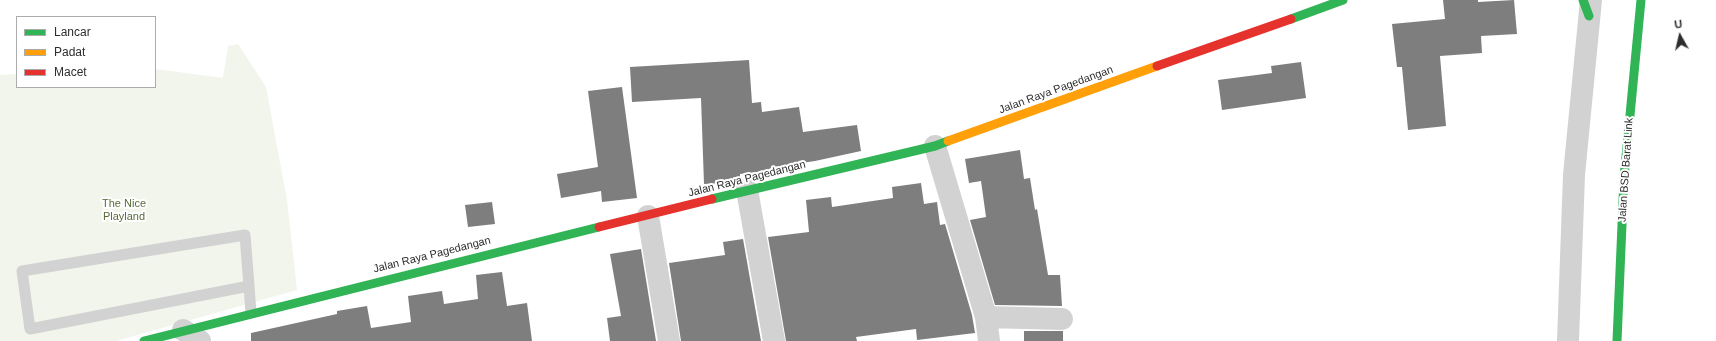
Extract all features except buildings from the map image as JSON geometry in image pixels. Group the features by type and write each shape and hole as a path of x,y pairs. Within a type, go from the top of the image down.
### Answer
{"street":[{"name":"Jalan Raya Pagedangan","path":"144,341 192,336 251,313 553,237 648,216 747,190 935,146 1343,0"},
{"name":"Jalan BSD Barat Link","path":"1617,341 1624,178 1641,0"},
{"path":"1568,341 1574,175 1588,5"},
{"path":"935,146 986,317 989,341"},
{"path":"747,190 774,341"},
{"path":"648,216 669,341"},
{"path":"986,317 1062,319"}],"lane":[{"path":"249,286 30,329 22,271 245,236 249,286 251,313"}],"green space":[{"name":"The Nice Playland","path":"238,44 266,87 287,200 297,290 116,341 0,341 0,75 16,74 16,88 156,88 156,69 223,78 228,46"}],"traffic: fast":[{"path":"1291,19 1343,0"},
{"path":"1583,0 1589,16"},
{"path":"1617,341 1624,178 1641,0"},
{"path":"712,199 935,146 948,141"},
{"path":"144,341 599,227"}],"traffic: slow":[{"path":"948,141 1157,66"}],"traffic: jam":[{"path":"1157,66 1291,19"},
{"path":"599,227 712,199"}]}
